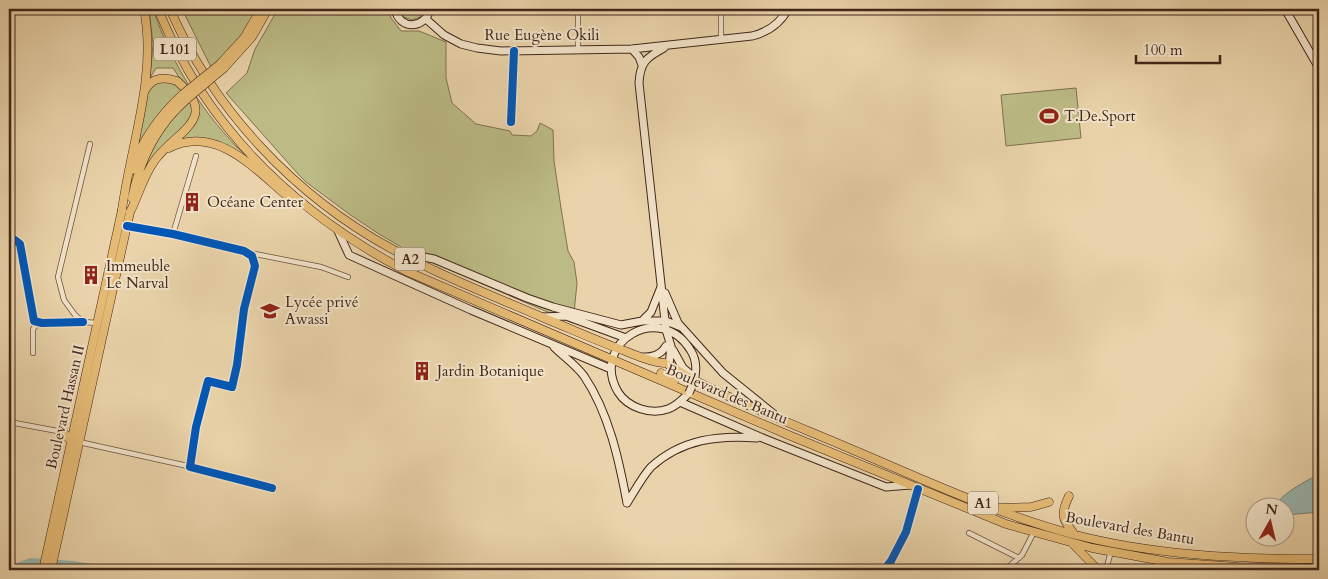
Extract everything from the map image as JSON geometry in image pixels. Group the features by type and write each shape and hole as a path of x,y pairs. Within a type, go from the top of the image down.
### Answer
{"main road":[{"path":"126,211 130,159 147,74 148,41 144,9"},
{"name":"L101","path":"158,9 180,58 197,86"},
{"path":"170,9 188,45"},
{"path":"176,9 186,32 188,45"},
{"path":"395,9 398,18 406,24 417,25 426,19 430,9"},
{"name":"Rue Eugène Okili","path":"426,19 444,35 461,44 489,50 578,50 666,46 764,33 779,22 788,9"},
{"path":"1285,9 1319,68"},
{"path":"126,211 147,150 167,120 185,96 247,44 267,10"},
{"name":"Boulevard des Bantu","path":"188,45 207,77 249,134 286,174 342,217 399,253 451,278 639,357 667,364 692,386 771,427 1006,524 1072,543 1111,552 1238,569 1319,568"},
{"path":"663,374 660,366 667,364 667,332 639,78 642,65 648,56 666,46"},
{"path":"632,48 642,65"},
{"path":"126,211 150,167 192,124 195,113 194,104 181,84 174,80 161,78 154,80 149,83 144,94"},
{"name":"Boulevard des Bantu","path":"197,86 231,131 263,166 298,200 338,231 406,270 570,342 613,358 678,388 692,386 714,390 996,508 1074,534 1138,546 1202,554 1236,557 1319,559"},
{"path":"162,153 171,146 190,142 210,143 227,148 309,214 329,224"},
{"name":"Boulevard Hassan II","path":"51,551 127,226 126,211"},
{"name":"Boulevard Hassan II","path":"75,442 74,427 126,211"},
{"path":"338,231 349,256 611,369"},
{"path":"399,253 434,259 527,298 621,325 642,321 666,321 684,328"},
{"path":"642,321 651,312 662,287"},
{"path":"662,287 678,323 723,373 777,417"},
{"path":"542,317 566,316 582,324 626,338"},
{"path":"660,327 667,332 674,332 685,341 693,353 696,366 692,386 680,402 668,409 655,412 641,410 629,404 619,394 613,382 611,369 613,358 617,348 632,333 645,328 660,327"},
{"path":"550,343 583,375 602,410 620,464 627,503 651,468 673,451 705,438 737,436 765,439"},
{"path":"639,357 656,356 668,346"},
{"path":"668,346 683,368 714,390"},
{"path":"613,358 654,373 663,374 686,387 771,427"},
{"path":"680,402 765,439 886,487 910,485"},
{"path":"74,427 63,432 75,442"},
{"path":"1069,496 1063,508 1063,515 1066,524 1074,534"},
{"path":"996,508 1030,507 1049,502"},
{"path":"1072,543 1098,570"},
{"path":"44,570 51,551"},
{"path":"51,551 51,570"}],"street":[{"path":"578,9 578,50"},
{"path":"721,9 721,40"},
{"path":"511,122 514,51"},
{"path":"83,322 64,300 59,287 58,274 90,144"},
{"path":"173,234 196,156"},
{"path":"127,226 173,234 249,253 321,266 348,277"},
{"path":"9,240 15,240 20,244 34,321 38,323 83,322 98,324"},
{"path":"191,467 196,427 208,381 232,387 237,365 244,308 255,266 254,259 249,253"},
{"path":"34,354 34,330 38,323"},
{"path":"9,422 63,432"},
{"path":"75,442 191,467 272,488"},
{"path":"884,570 891,561 906,532 918,489"},
{"path":"1005,570 1019,558 1034,532"},
{"path":"969,533 1019,558"},
{"path":"1106,570 1111,552"}],"shaded area":[{"path":"149,9 153,9 170,50 191,89 231,141 247,157 230,147 206,139 177,141 195,123 197,105 173,68 156,68 150,78 153,44"},
{"path":"182,9 259,9 238,41 211,67"},
{"path":"278,9 387,9 401,31 419,31 446,42 446,78 452,103 476,124 510,131 512,135 531,136 537,131 540,123 553,130 554,161 561,208 568,251 574,262 577,283 573,323 413,254 349,214 298,174 226,93 247,73 255,49"},
{"path":"399,9 424,9 420,17 412,20 404,17"},
{"path":"171,81 183,89 134,156 147,91 153,82"},
{"path":"1076,88 1081,138 1006,146 1001,95"},
{"path":"190,101 192,105 191,120 161,147 144,169 152,150 163,132"}],"water":[{"path":"1319,474 1319,512 1296,514 1296,496 1284,496"}],"waterway":[{"path":"12,570 31,563 97,570"}],"cycle path":[{"path":"511,122 514,51"},
{"path":"127,226 173,234 244,251 252,256 255,266 244,309 237,365 232,387 208,381 196,427 190,467 272,488"},
{"path":"9,240 15,240 20,244 34,321 42,323 83,322"},
{"path":"884,570 891,561 906,532 918,489"}],"place":[{"name":"T.De.Sport","path":"1049,116"},
{"name":"Océane Center","path":"192,202"},
{"name":"Immeuble Le Narval","path":"91,275"},
{"name":"Lycée privé Awassi","path":"270,311"},
{"name":"Jardin Botanique","path":"422,371"}]}
